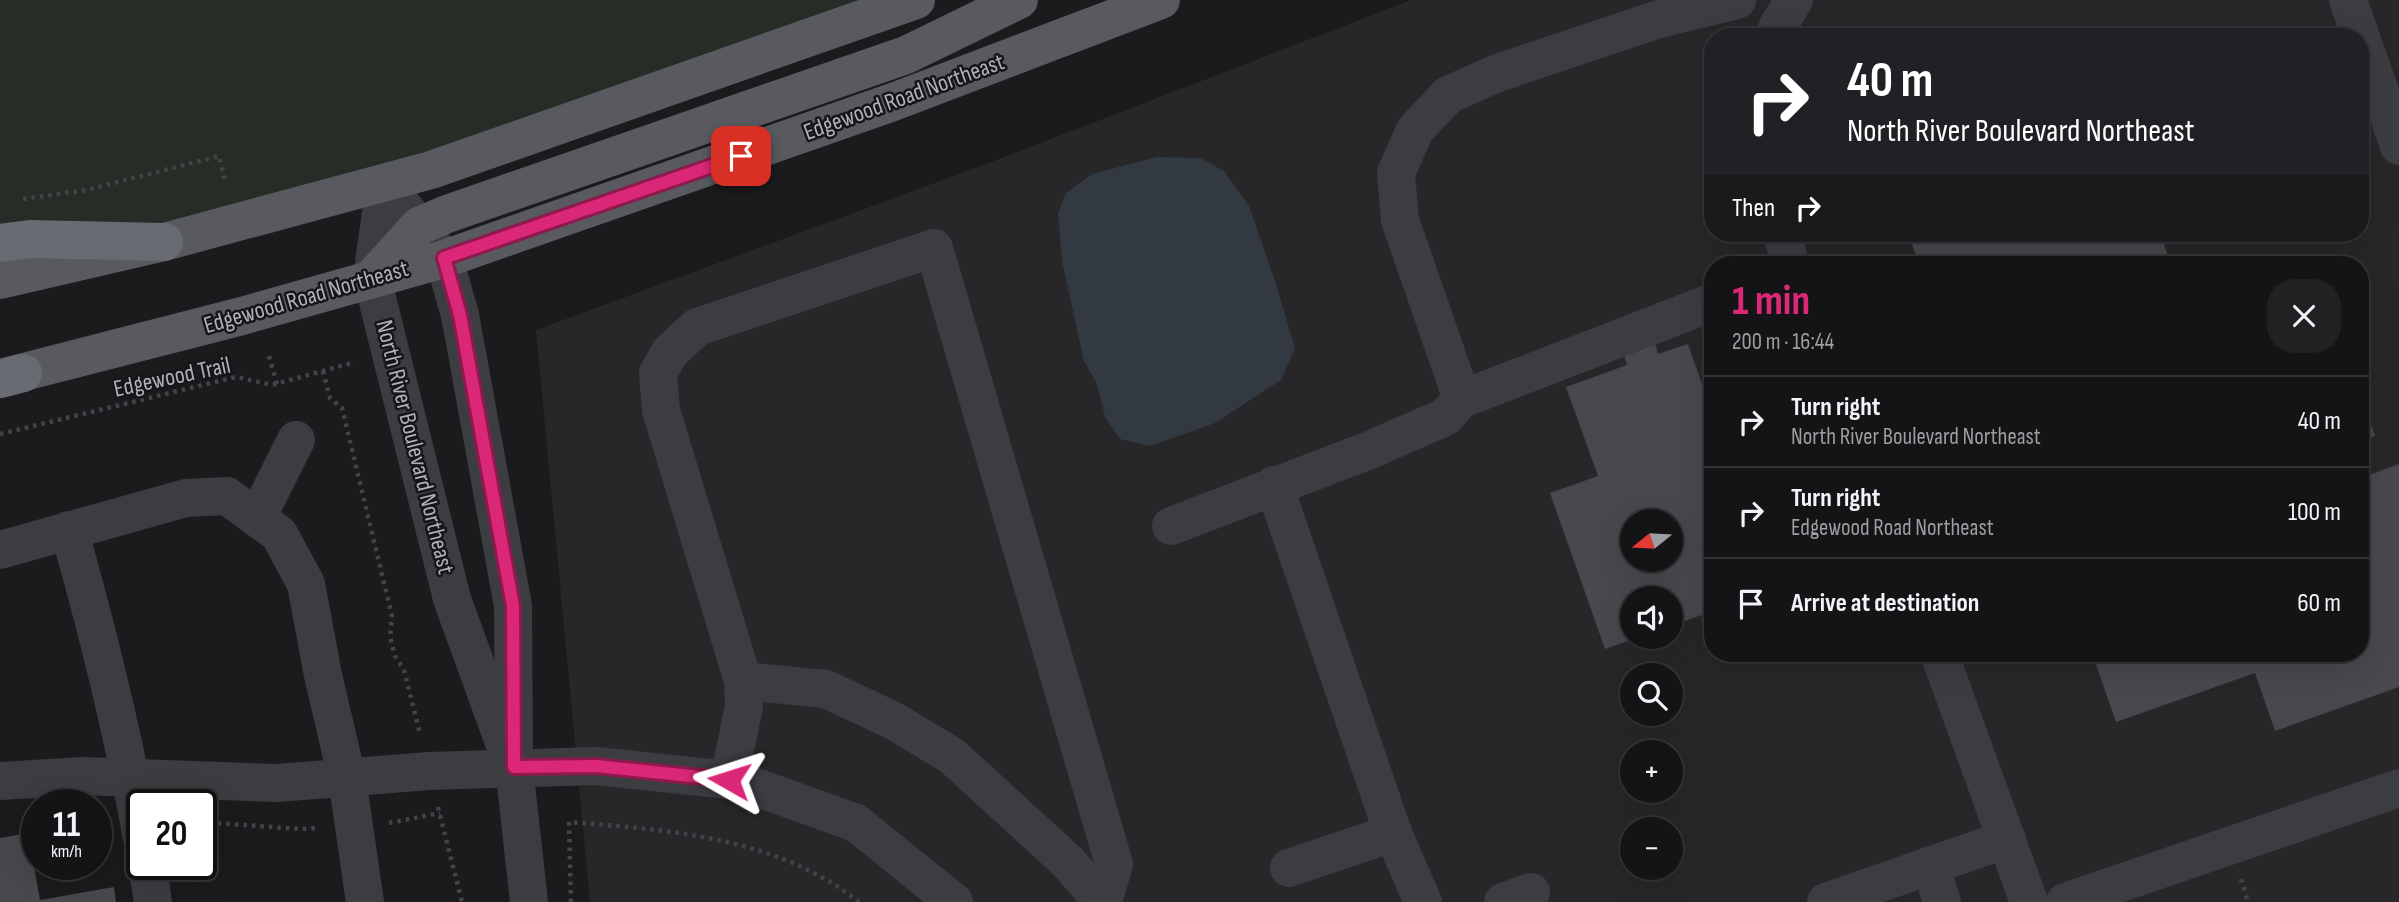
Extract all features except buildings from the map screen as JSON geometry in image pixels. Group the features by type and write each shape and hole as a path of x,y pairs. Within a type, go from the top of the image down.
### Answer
{"highway":[{"path":"0,243 30,239 164,242"}],"main road":[{"path":"0,279 164,242 430,170 916,0"},
{"path":"372,278 419,226 906,55 1019,0"},
{"name":"Edgewood Road Northeast","path":"8,377 242,316 444,258 880,107 1161,0"}],"street":[{"path":"1462,399 1400,219 1396,173 1415,130 1448,95 1495,74 1659,19 1737,0"},
{"path":"1777,28 1794,0"},
{"path":"2348,0 2358,28"},
{"path":"2369,60 2399,146"},
{"name":"North River Boulevard Northeast","path":"385,183 444,258 460,315 513,606 514,767 529,902"},
{"name":"North River Boulevard Northeast","path":"385,183 372,278 452,599 514,767"},
{"path":"729,780 744,706 743,681 661,410 658,373 670,352 697,327 934,248 1114,864 1102,902"},
{"path":"1171,526 1370,450 1444,417 1462,399 1704,305"},
{"path":"257,518 296,440"},
{"path":"1273,485 1393,833 1423,902"},
{"path":"0,550 186,498 227,496 279,534 306,584 347,778 365,902"},
{"path":"69,530 97,628 133,789"},
{"path":"1941,662 2029,902"},
{"path":"743,681 826,689 894,721 952,756 1069,863 1102,902"},
{"path":"0,781 82,776 277,783 429,771 596,766 739,781 856,822 954,902"},
{"path":"2065,902 2399,789"},
{"path":"1289,867 1393,833"},
{"path":"1826,902 2007,839"},
{"path":"1930,865 1942,902"},
{"path":"149,880 153,902"}],"path":[{"path":"12,201 87,190 219,156 226,184"},
{"name":"Edgewood Trail","path":"0,434 236,377 272,386 392,352"},
{"path":"269,356 277,384"},
{"path":"323,371 330,398 342,408 392,616 390,637 395,656 404,670 462,902"},
{"path":"570,902 569,822 667,829 755,848 838,885 859,902"}],"shaded area":[{"path":"0,0 925,0 164,242 0,243"},
{"path":"1411,0 2399,0 2399,902 590,902 536,330 986,164"},
{"path":"1157,157 1200,158 1224,171 1249,206 1295,348 1281,380 1215,423 1150,446 1120,439 1105,417 1097,384 1084,361 1062,261 1058,213 1066,193 1092,174"}],"route":[{"path":"729,780 596,766 514,767 513,606 460,315 444,258 741,156"}]}
